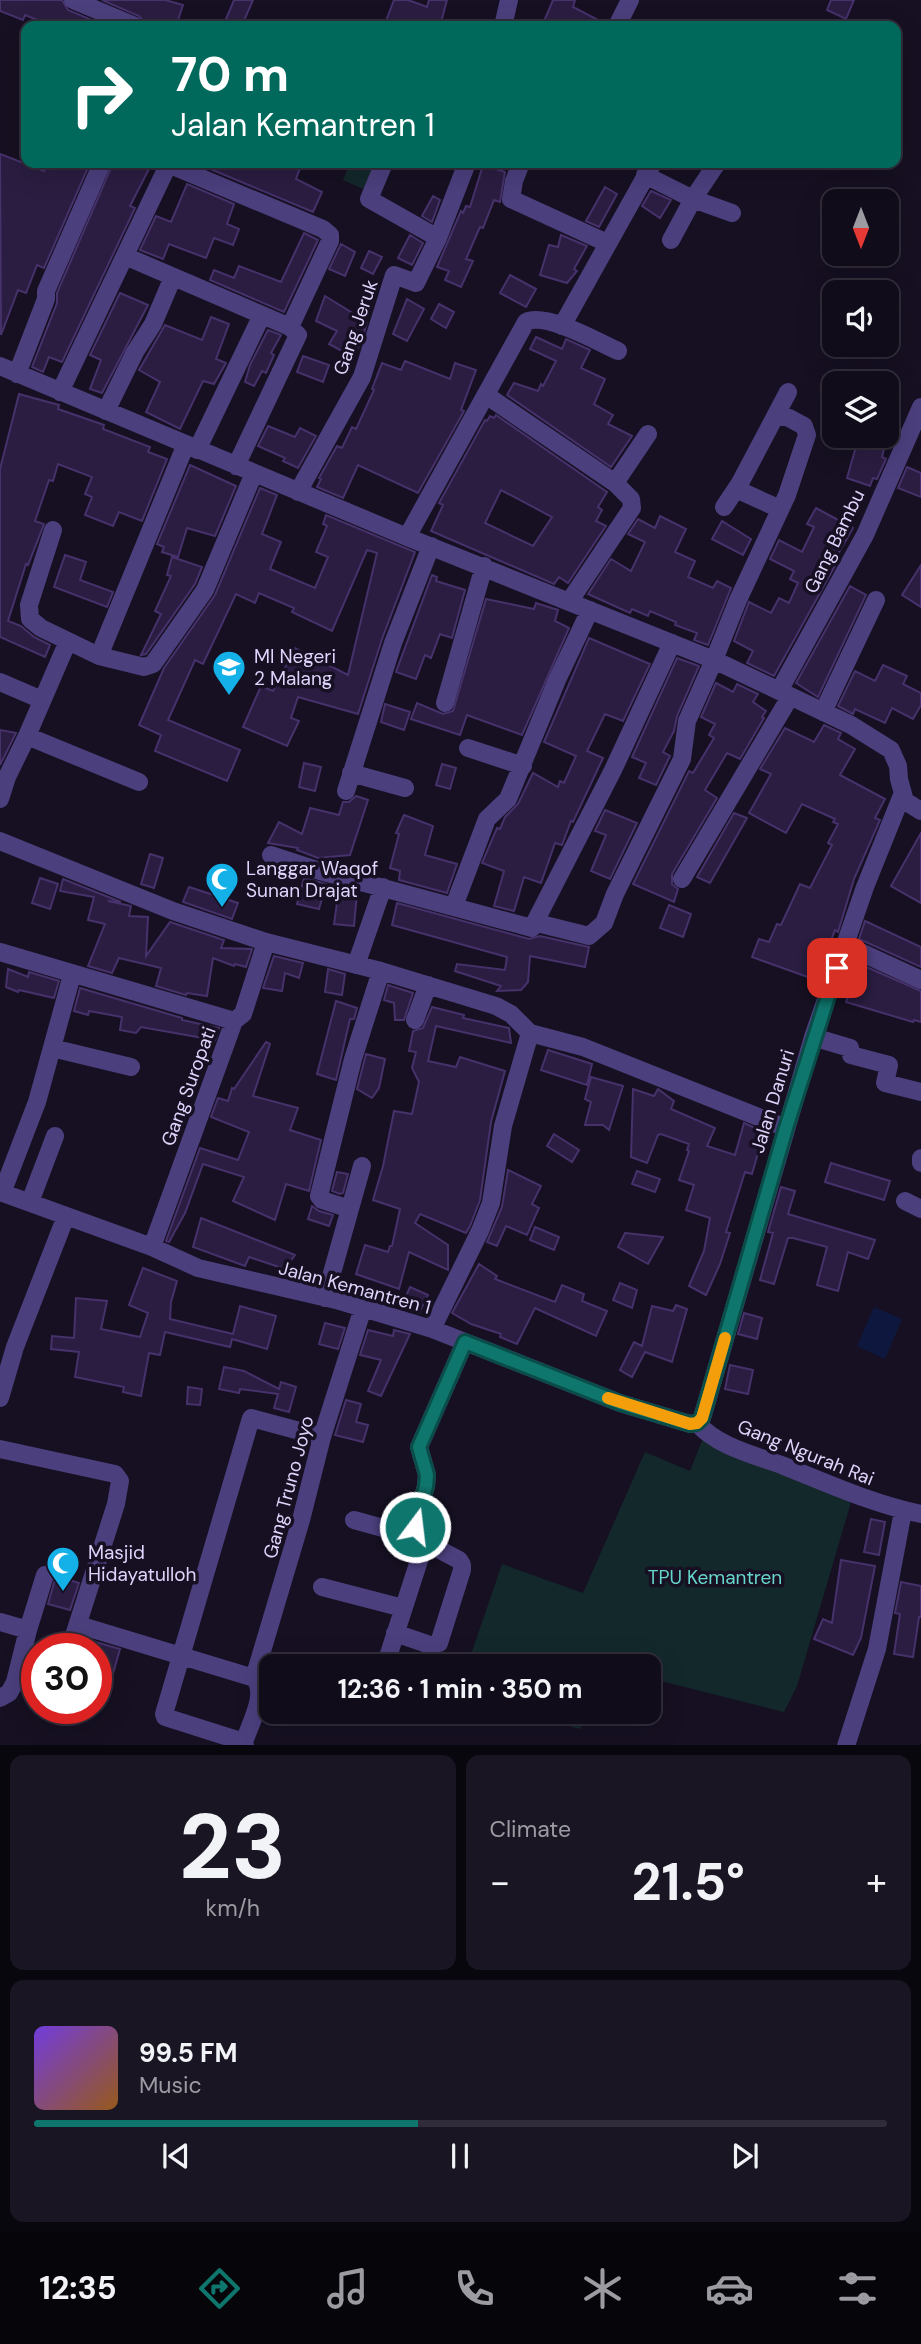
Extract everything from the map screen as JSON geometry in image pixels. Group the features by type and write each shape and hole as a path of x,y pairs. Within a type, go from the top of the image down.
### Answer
{"street":[{"path":"73,0 123,21"},
{"path":"504,21 509,0"},
{"path":"619,21 629,0"},
{"path":"18,374 46,299 46,291 100,168"},
{"path":"60,392 166,168"},
{"path":"180,168 323,229 330,235 330,241 290,327"},
{"path":"382,168 369,199 438,238 465,168"},
{"path":"519,168 511,191 511,199 514,202 607,243"},
{"path":"671,240 714,168"},
{"path":"562,326 649,169 693,199 732,214"},
{"name":"Gang Jeruk","path":"298,492 362,377 394,275 416,283 438,238"},
{"path":"125,256 290,327 298,335 236,466"},
{"path":"106,411 135,352 153,324 173,277"},
{"path":"99,656 192,447 262,315"},
{"path":"407,537 526,322 535,319 562,326 618,351"},
{"path":"0,366 407,537 714,660 851,724 891,750 898,766 902,795 911,806 921,811"},
{"path":"724,507 789,392"},
{"path":"485,395 615,484 631,499 632,508 569,602"},
{"name":"Gang Bambu","path":"682,879 785,694 865,535 921,407"},
{"path":"537,923 589,936 604,923 615,894 682,759 687,721 738,600 787,495 807,435 804,426 776,415"},
{"path":"615,484 648,434"},
{"path":"53,530 28,612 35,624 99,656 144,667 153,664 205,590 254,473"},
{"path":"736,489 780,509"},
{"path":"345,791 393,643 431,546"},
{"path":"445,703 484,566"},
{"path":"824,712 876,600"},
{"path":"454,906 487,819 508,799 557,680 590,610"},
{"path":"0,799 4,776 26,736 68,641"},
{"path":"271,855 320,871 533,928 672,643"},
{"path":"0,682 42,700"},
{"path":"26,736 139,782"},
{"path":"468,748 523,766"},
{"path":"351,773 405,788"},
{"name":"Jalan Danuri","path":"697,1423 702,1418 813,1037 902,795"},
{"path":"0,841 173,911 266,942 381,971 496,1006 512,1014 530,1033 583,1048 786,1128"},
{"path":"356,965 383,887"},
{"name":"Gang Suropati","path":"152,1247 234,1021 243,1014 266,942"},
{"path":"845,944 921,981"},
{"path":"0,952 234,1021"},
{"path":"350,1209 322,1200 319,1196 353,1059 381,971"},
{"path":"1,1192 37,1102 72,975"},
{"path":"415,1020 428,985"},
{"path":"432,1329 491,1203 503,1126 530,1033"},
{"path":"813,1037 850,1048 851,1055 888,1065 885,1083 921,1092"},
{"path":"52,1048 131,1067"},
{"path":"30,1202 55,1136"},
{"path":"324,1298 362,1166"},
{"name":"Jalan Kemantren 1","path":"1,1192 152,1247 198,1268 363,1308 432,1329 620,1403 690,1424 697,1423"},
{"path":"0,1398 15,1347 66,1216"},
{"name":"Gang Truno Joyo","path":"244,1744 260,1692 254,1678 294,1544 322,1437 363,1308"},
{"path":"389,1654 403,1608 426,1486 427,1475 419,1447 465,1342"},
{"path":"244,1744 165,1717 251,1418 322,1437"},
{"name":"Gang Ngurah Rai","path":"697,1423 726,1444 903,1511 921,1514"},
{"path":"0,1449 115,1474 120,1481 116,1504 76,1633"},
{"path":"846,1745 877,1649 903,1511"},
{"path":"354,1520 418,1539 459,1560 463,1565 439,1643 429,1645 395,1633"},
{"path":"0,1698 9,1693 15,1682 46,1575"},
{"path":"323,1587 403,1608"},
{"path":"0,1622 28,1630"},
{"path":"79,1625 254,1678"}],"green space":[{"path":"348,168 377,168 368,191 343,180"},
{"name":"TPU Kemantren","path":"703,1438 849,1497 851,1502 797,1686 784,1712 661,1681 661,1654 471,1654 502,1564 583,1593 645,1452 690,1471"},
{"path":"562,1724 582,1724 580,1729"}],"water":[{"path":"874,1307 902,1319 885,1359 857,1346"}],"building":[{"path":"0,0 62,0 68,10 94,21 40,21 25,15 23,20 0,11"},
{"path":"102,0 165,0 183,5 178,21 143,21 139,16"},
{"path":"234,0 253,0 244,21 226,19"},
{"path":"394,0 408,0 427,7 429,0 447,0 441,21 386,21"},
{"path":"553,0 575,0 573,7 600,21 544,21"},
{"path":"831,0 854,0 846,19 827,10"},
{"path":"0,154 21,162 21,168 44,171 45,168 88,168 44,268 37,265 26,293 18,290 1,335"},
{"path":"111,168 149,168 130,206 135,208 62,362 49,357 43,372 32,367 57,303 57,293"},
{"path":"208,168 300,168 296,179 322,192 313,212"},
{"path":"482,168 505,172 500,202 494,200 483,228 480,227 466,259 473,261 461,287 445,280 449,271 437,267 461,211 463,213 466,206 470,207"},
{"path":"187,184 234,204 227,224 239,229 233,245 214,238 206,258 169,244 163,259 140,250 156,216 171,222"},
{"path":"605,187 617,194 599,227 586,221"},
{"path":"651,191 671,200 660,218 642,206"},
{"path":"433,196 440,200 432,222 422,216"},
{"path":"304,233 318,240 284,312 210,280 214,270 234,278 239,266 281,282"},
{"path":"410,235 423,243 412,265 398,258"},
{"path":"561,235 587,246 574,269 577,271 567,283 540,275 549,245 558,247"},
{"path":"341,244 355,252 345,276 329,269"},
{"path":"369,251 382,257 373,274 361,268"},
{"path":"510,275 536,289 526,307 500,293"},
{"path":"120,293 148,305 102,393 90,389 101,360 90,355"},
{"path":"325,296 367,322 353,357 329,344 337,331 316,321"},
{"path":"407,299 424,309 407,341 393,334"},
{"path":"439,304 454,312 446,328 431,319"},
{"path":"211,317 229,324 216,359 226,363 214,384 203,381 180,429 146,412 160,382 139,370 165,325 202,340"},
{"path":"268,330 281,335 271,353 274,355 266,373 262,371 254,386 245,382 250,365"},
{"path":"536,337 562,349 566,339 590,350 581,368 605,379 594,404 613,415 608,424 632,436 611,467 507,395 514,383 538,391 556,361 530,349"},
{"path":"303,356 329,365 323,382 297,372"},
{"path":"405,361 450,379 455,363 476,370 461,410 464,411 418,493 358,465 343,498 317,487 321,479 319,478 337,446 342,448 352,427 356,429 374,390 372,389 382,363 401,370"},
{"path":"19,394 59,405 58,409 104,425 103,429 150,447 148,452 167,459 142,521 119,512 113,526 85,515 92,497 85,494 92,477 58,464 53,481 49,480 35,521 44,524 28,565 26,564 8,621 21,626 50,645 45,657 0,637 0,469"},
{"path":"496,415 607,492 598,507 602,510 596,521 606,526 568,583 559,577 554,584 431,531 443,505 439,503 485,420 490,416 494,418","holes":["501,490 552,517 533,546 485,523"]},
{"path":"268,426 295,437 300,428 316,436 298,468 283,461 285,458 258,446"},
{"path":"856,448 884,448 882,457 886,459 877,479 873,478 870,486 847,478"},
{"path":"190,465 236,486 215,536 187,528 178,557 162,552 164,547 157,544"},
{"path":"907,467 921,473 921,497 898,488"},
{"path":"260,488 277,495 262,534 281,542 270,569 315,588 328,557 316,552 327,526 323,524 326,515 415,552 382,639 358,714 298,697 291,718 299,721 287,746 243,727 261,686 273,691 295,648 348,675 377,553 367,550 332,631 292,612 294,608 259,593 255,603 236,594 203,664 195,660 168,720 240,750 227,781 155,751 161,735 139,725 164,668 215,595"},
{"path":"816,508 853,528 774,676 747,663 753,651 734,641 749,602 771,613 779,598 789,603 798,583 790,579 794,571 770,559 779,540 802,552 814,527 807,524"},
{"path":"660,516 686,529 675,552 695,561 688,577 713,588 717,581 731,588 708,645 694,640 697,633 675,625 676,622 650,611 648,616 632,609 630,613 588,594 611,559 631,571 645,542 628,534 638,519 655,528"},
{"path":"722,521 751,539 743,555 712,539"},
{"path":"65,555 86,562 80,580 113,592 107,607 54,587"},
{"path":"172,557 202,567 195,584 146,654 141,655 161,614 155,611 171,576 167,575"},
{"path":"921,565 921,607 902,595"},
{"path":"432,575 437,577 436,581 465,590 452,638 440,634 431,658 425,655 416,679 396,672"},
{"path":"850,586 866,595 818,697 796,683"},
{"path":"486,599 534,609 536,603 558,610 555,621 569,628 522,735 467,715 460,735 411,719 417,703 443,714 453,711"},
{"path":"589,638 650,664 623,721 605,714 587,751 603,758 562,845 555,843 541,883 524,877 514,911 494,906 504,871 482,863 497,828 500,829 505,817 518,804 533,773 558,787 560,781 564,783 576,756 544,742"},
{"path":"677,658 699,666 663,752 670,756 656,785 639,778 646,763 632,757"},
{"path":"883,665 907,676 903,684 921,693 921,705 913,719 892,708 885,723 855,709 853,714 838,706 855,671 875,681"},
{"path":"716,683 733,692 737,684 758,694 753,702 766,711 740,759 727,753 705,790 717,798 672,874 672,884 678,889 674,902 633,884 689,771 693,773 714,738 709,735 715,724 701,717"},
{"path":"385,704 410,712 404,730 381,722"},
{"path":"824,725 841,733 838,739 855,749 840,775 885,799 875,818 880,820 854,879 838,932 835,930 816,980 752,957 759,939 769,942 777,924 781,925 800,884 810,888 832,845 828,843 838,824 833,822 835,819 802,804 786,833 749,813 771,774 760,769 785,728 814,742"},
{"path":"0,730 16,733 0,765"},
{"path":"304,763 321,767 315,791 299,787"},
{"path":"442,764 456,768 450,789 436,785"},
{"path":"356,796 368,800 350,855 318,858 297,850 298,848 268,843 279,822 302,834 310,808 339,815 343,802 349,802"},
{"path":"605,810 637,823 610,879 591,871 606,835 595,831"},
{"path":"734,813 747,818 710,883 697,877"},
{"path":"404,815 433,826 425,855 457,864 447,893 399,880 400,871 390,868 399,834 396,833"},
{"path":"921,833 921,903 891,886"},
{"path":"150,854 163,858 154,888 141,884"},
{"path":"40,878 58,884 50,909 32,903"},
{"path":"304,878 326,884 319,909 297,904"},
{"path":"63,879 121,902 108,901 131,906 129,916 148,917 146,956 170,922 224,940 221,948 252,949 246,967 234,966 213,958 207,996 186,995 156,986 161,968 119,958 112,973 88,966 105,924 88,920 94,897 60,891"},
{"path":"189,887 238,903 232,919 183,902"},
{"path":"339,888 357,893 354,926 334,924"},
{"path":"397,903 529,939 540,936 589,947 585,967 530,956 528,982 521,990 497,991 501,986 455,971 457,964 505,970 507,957 392,925"},
{"path":"669,905 691,914 683,937 660,928"},
{"path":"865,921 921,947 921,967 859,939"},
{"path":"274,956 303,963 299,978 285,973 282,991 263,988"},
{"path":"855,962 921,991 921,1022 846,1002 853,979 849,978"},
{"path":"8,969 28,977 29,972 59,981 54,998 19,990 18,992 6,987"},
{"path":"328,969 345,974 342,995 325,992"},
{"path":"388,985 413,993 404,1020 395,1020 394,1003 384,1000"},
{"path":"80,988 182,1020 219,1028 215,1040 141,1027 136,1033 120,1030 122,1017 89,1011 88,1015 74,1011"},
{"path":"336,1001 357,1008 354,1019 350,1019 336,1080 317,1074"},
{"path":"432,1007 464,1015 463,1018 509,1028 511,1043 436,1026 428,1061 456,1067 460,1057 505,1071 491,1122 480,1200 470,1226 466,1233 420,1214 415,1223 448,1245 448,1270 409,1252 399,1289 356,1274 365,1245 388,1252 392,1246 400,1209 373,1200 394,1111 412,1114 419,1082 412,1068 416,1052 409,1051 413,1031 423,1028"},
{"path":"266,1042 270,1044 253,1096 298,1108 290,1130 321,1140 309,1191 286,1184 275,1220 233,1201 244,1177 203,1164 185,1213 169,1242 166,1241 200,1148 238,1160 249,1132 211,1117 218,1098 228,1101 232,1088 234,1089"},
{"path":"548,1050 592,1064 587,1085 541,1070"},
{"path":"366,1054 385,1059 379,1088 372,1098 357,1089"},
{"path":"591,1077 623,1086 609,1130 603,1125 585,1125 591,1102 585,1099"},
{"path":"633,1089 654,1096 658,1089 674,1101 671,1109 715,1128 707,1146 735,1155 744,1123 764,1132 752,1174 745,1172 726,1232 730,1233 706,1295 689,1286 704,1251 710,1218 686,1210 694,1185 679,1180 689,1144 661,1134 658,1135 647,1163 631,1157"},
{"path":"554,1134 579,1150 572,1162 547,1146"},
{"path":"831,1163 890,1181 884,1200 825,1182"},
{"path":"508,1170 541,1186 532,1204 539,1208 527,1235 506,1226 497,1246 487,1242 502,1207"},
{"path":"637,1171 660,1179 655,1192 632,1184"},
{"path":"337,1172 348,1174 343,1193 340,1194 332,1191"},
{"path":"781,1187 795,1191 788,1214 875,1240 868,1259 848,1252 838,1291 817,1285 827,1247 793,1238 788,1238 774,1284 760,1280 773,1233 768,1232"},
{"path":"312,1206 333,1215 329,1226 308,1219"},
{"path":"201,1218 295,1255 285,1269 249,1257 245,1266 193,1247"},
{"path":"535,1227 559,1237 554,1250 530,1240"},
{"path":"625,1233 663,1237 648,1264 618,1247"},
{"path":"479,1264 497,1276 495,1279 555,1302 562,1285 584,1294 582,1301 607,1311 596,1336 535,1308 517,1344 500,1337 501,1334 471,1324 452,1313"},
{"path":"143,1268 177,1281 170,1319 233,1334 240,1306 276,1316 267,1349 232,1339 230,1347 165,1332 160,1355 149,1353 141,1396 123,1392 124,1387 75,1377 79,1352 51,1349 52,1336 74,1338 76,1298 107,1301 101,1329 140,1337 148,1313 129,1305"},
{"path":"620,1283 637,1290 632,1308 613,1300"},
{"path":"410,1287 428,1295 419,1313 402,1305"},
{"path":"676,1305 687,1309 672,1362 645,1352 632,1377 620,1370 634,1342 642,1346 652,1306 673,1311"},
{"path":"744,1313 762,1318 757,1339 738,1334"},
{"path":"325,1323 345,1328 338,1349 319,1344"},
{"path":"368,1330 393,1336 394,1330 410,1334 381,1396 368,1391 381,1360 360,1355"},
{"path":"730,1365 753,1370 748,1394 725,1389"},
{"path":"224,1367 244,1371 279,1389 281,1382 296,1387 289,1412 274,1408 278,1394 240,1389 239,1393 219,1389"},
{"path":"188,1387 202,1389 200,1405 187,1404"},
{"path":"346,1400 361,1404 356,1422 368,1425 363,1442 335,1435"},
{"path":"871,1519 885,1522 879,1555 864,1552"},
{"path":"841,1560 875,1566 861,1638 853,1655 814,1639 823,1619 832,1623"},
{"name":"Masjid Hidayatulloh","path":"56,1576 79,1583 70,1610 48,1604"},
{"path":"901,1582 921,1586 921,1617 913,1657 894,1654 900,1614 895,1613"},
{"path":"112,1647 120,1649 112,1677"}],"slow traffic":[{"path":"608,1398 690,1424 697,1423 702,1418 725,1338"}],"place":[{"name":"MI Negeri 2 Malang","path":"229,697"},
{"name":"Langgar Waqof Sunan Drajat","path":"222,909"},
{"name":"Masjid Hidayatulloh","path":"63,1593"}],"route":[{"path":"415,1527 427,1475 419,1447 465,1342 620,1403 690,1424 697,1423 702,1418 813,1037 837,968"}]}
